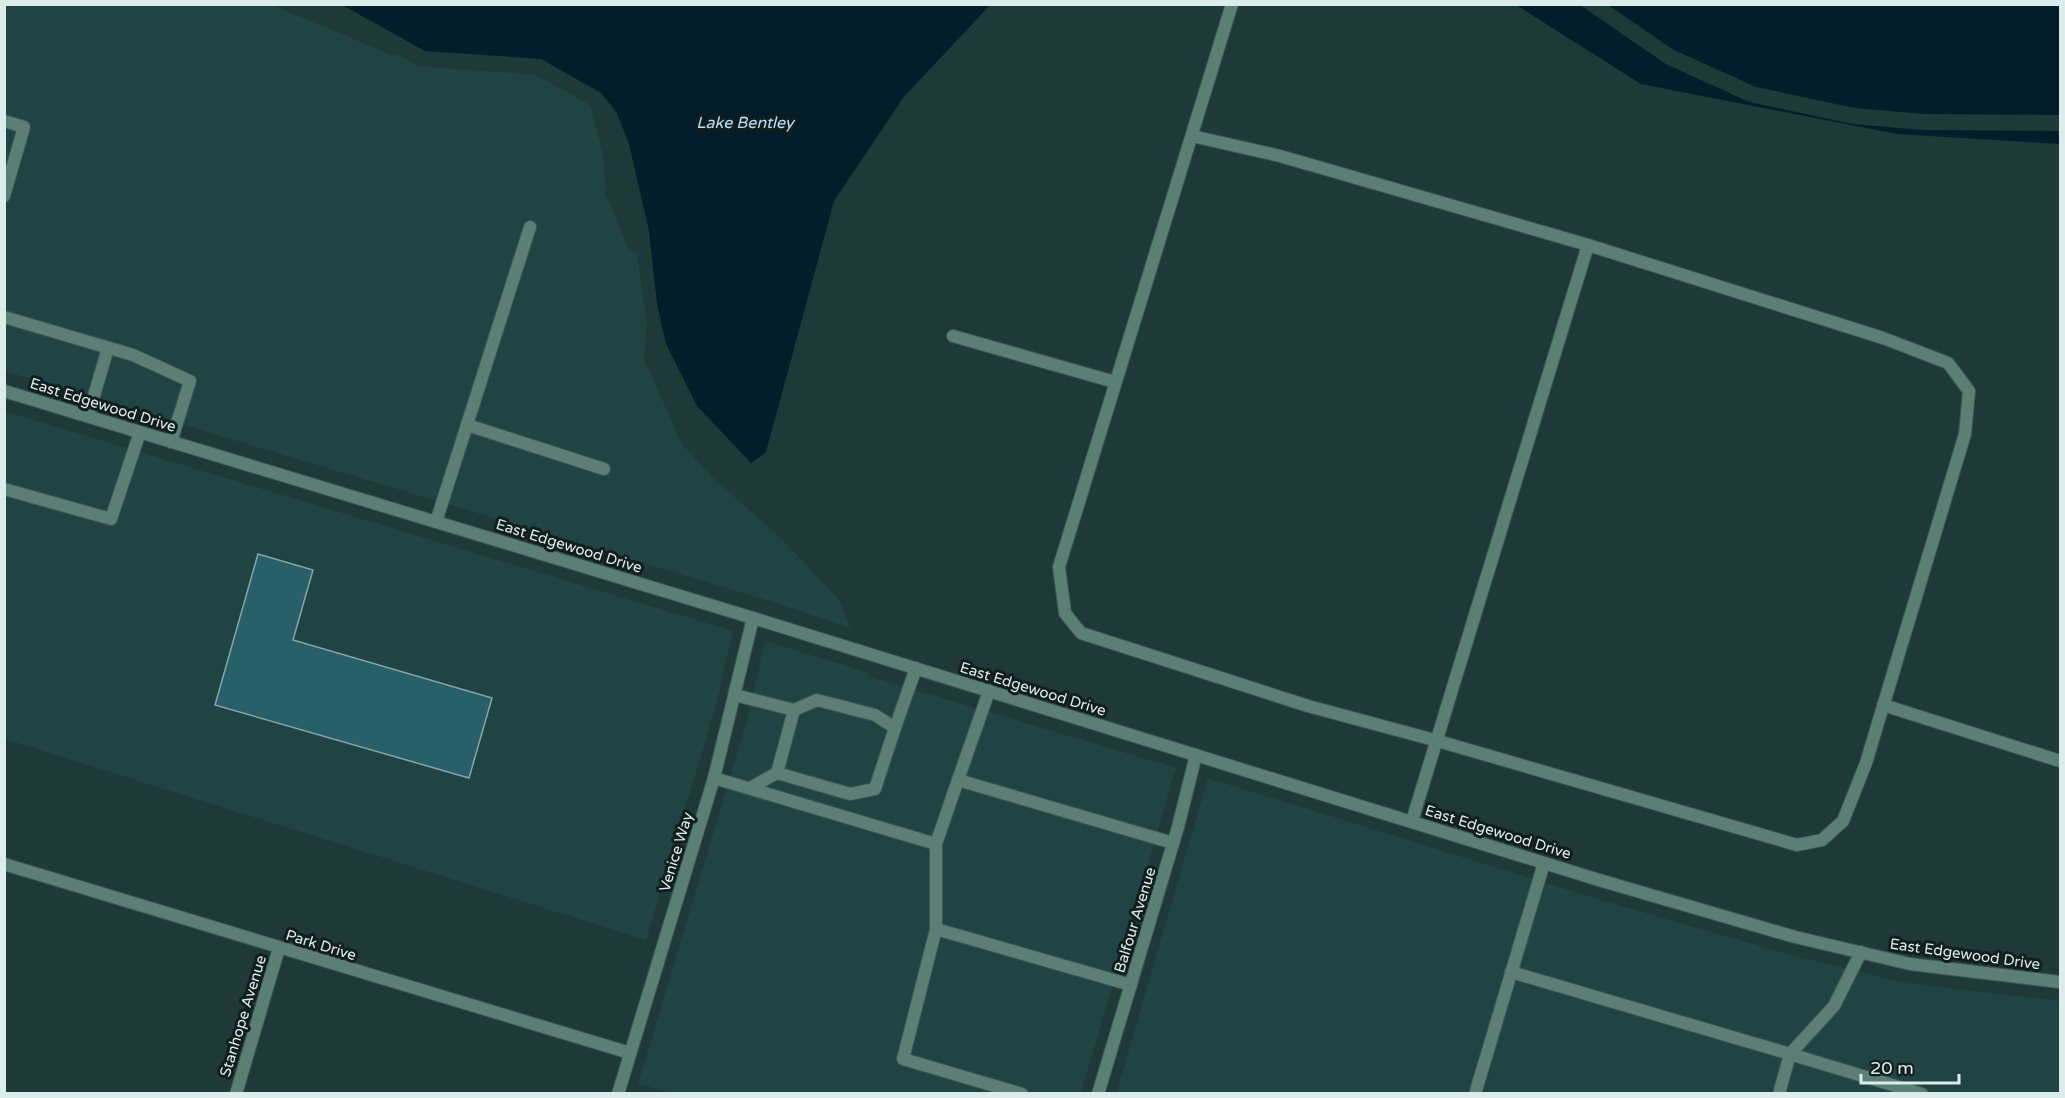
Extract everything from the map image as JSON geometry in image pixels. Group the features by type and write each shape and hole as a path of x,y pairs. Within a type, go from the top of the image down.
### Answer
{"street":[{"path":"1192,136 1280,156 1588,245 1915,350 1948,363 1969,391 1965,434 1866,763 1843,821 1822,840 1797,846 1438,741 1308,706 1081,633 1065,613 1059,567 1232,4"},
{"path":"4,121 24,127 4,196"},
{"path":"436,522 530,227"},
{"path":"1412,821 1588,245"},
{"path":"4,317 133,355 190,381 171,442"},
{"path":"953,336 1115,382"},
{"path":"88,416 108,348"},
{"name":"East Edgewood Drive","path":"4,391 753,618 1544,863 1795,937 1910,964 2061,982"},
{"path":"467,425 604,469"},
{"path":"4,489 111,519 140,432"},
{"name":"Venice Way","path":"618,1094 714,778 753,618"},
{"path":"777,772 850,794 875,789 916,668"},
{"path":"989,691 936,844 936,929 903,1059 1022,1094"},
{"path":"735,695 794,710 817,700 875,715 895,728"},
{"path":"1883,705 2061,761"},
{"path":"750,788 777,772 794,710"},
{"name":"Balfour Avenue","path":"1098,1094 1173,843 1196,755"},
{"path":"714,778 936,844"},
{"path":"958,780 1173,843"},
{"path":"1474,1094 1544,863"},
{"name":"Park Drive","path":"4,864 630,1053"},
{"path":"936,929 1131,985"},
{"name":"Stanhope Avenue","path":"236,1094 279,948"},
{"path":"1779,1094 1790,1054 1834,1006 1861,952"},
{"path":"1511,972 1922,1094"}],"shaded area":[{"path":"4,5 272,5 392,55 397,54 418,66 536,75 590,105 603,154 606,195 629,250 637,253 647,324 644,359 682,444 712,477 782,539 840,601 850,628 773,602 5,371"},
{"path":"4,411 733,631 715,709 646,940 5,739"},
{"path":"765,641 867,672 868,676 1176,768 1081,1093 678,1094 638,1084 748,717"},
{"path":"1208,778 1594,898 1790,955 1906,983 2060,1001 2060,1093 1116,1094"}],"water":[{"name":"Lake Bentley","path":"342,5 990,5 903,98 834,201 766,452 751,463 697,406 666,344 657,304 649,231 629,144 617,113 601,93 541,59 425,51"},
{"path":"1516,5 1580,5 1666,64 1749,102 1853,124 1923,130 2060,131 2060,144 1897,134 1641,84"},
{"path":"1608,5 2060,5 2060,115 1924,114 1855,108 1756,87 1674,50"}],"building":[{"path":"258,554 313,570 293,640 492,698 469,778 215,705"}]}
